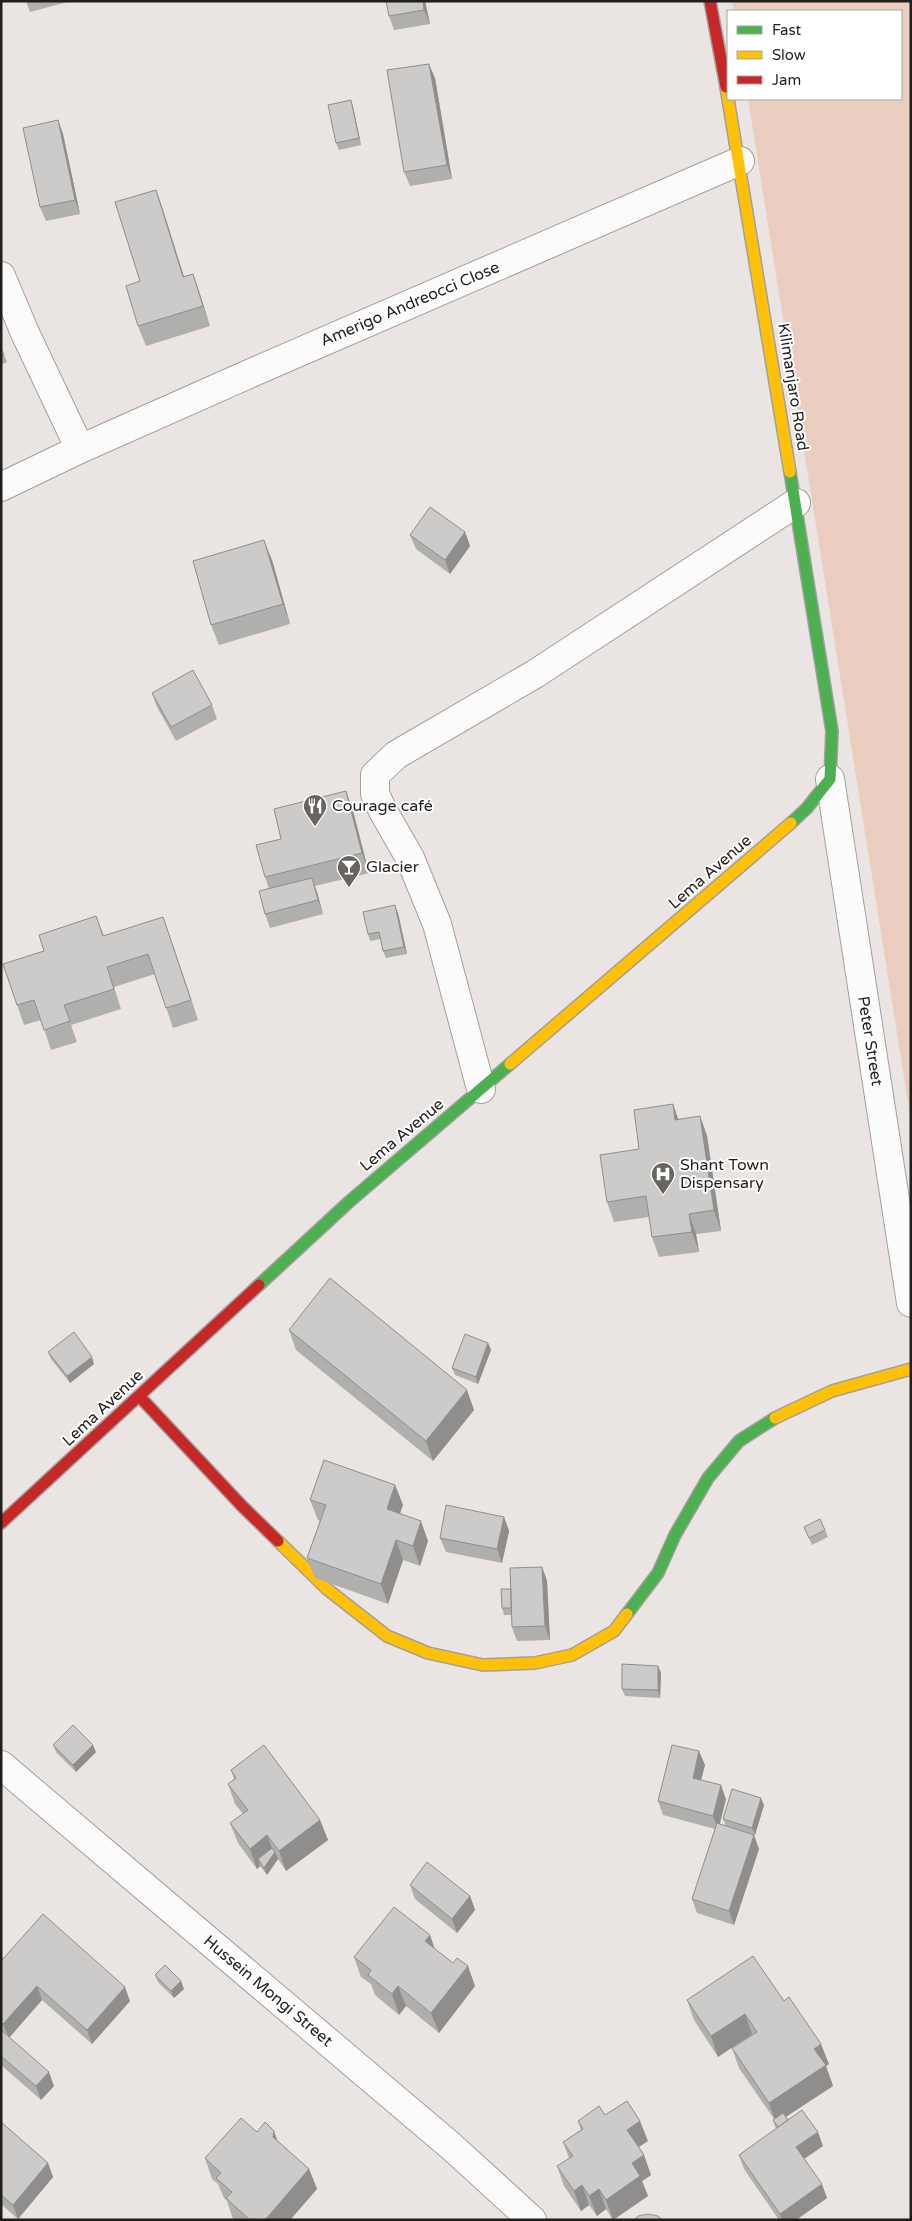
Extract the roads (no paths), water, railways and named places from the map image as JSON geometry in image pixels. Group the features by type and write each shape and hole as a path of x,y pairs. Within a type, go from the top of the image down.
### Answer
{"main road":[{"name":"Kilimanjaro Road","path":"710,1 727,92"},
{"name":"Kilimanjaro Road","path":"729,100 832,731 830,779"},
{"name":"Lema Avenue","path":"1,1523 140,1397 350,1201 770,842 807,808 830,779"},
{"path":"140,1397 242,1506 327,1589 386,1636 428,1653 483,1665 535,1663 572,1655 614,1631 658,1573 675,1535 708,1478 738,1441 776,1417 832,1391 911,1369"}],"street":[{"name":"Amerigo Andreocci Close","path":"1,487 80,449 740,161"},
{"path":"1,276 25,333 80,449"},
{"path":"481,1089 437,924 410,858 383,812 375,794 376,775 396,755 535,674 796,503"},
{"name":"Peter Street","path":"830,779 911,1303"},
{"name":"Hussein Mongi Street","path":"1,1765 452,2147 532,2220"}],"place":[{"name":"Courage café","path":"315,827"},
{"name":"Glacier","path":"349,888"},
{"name":"Shant Town Dispensary","path":"663,1195"}]}
